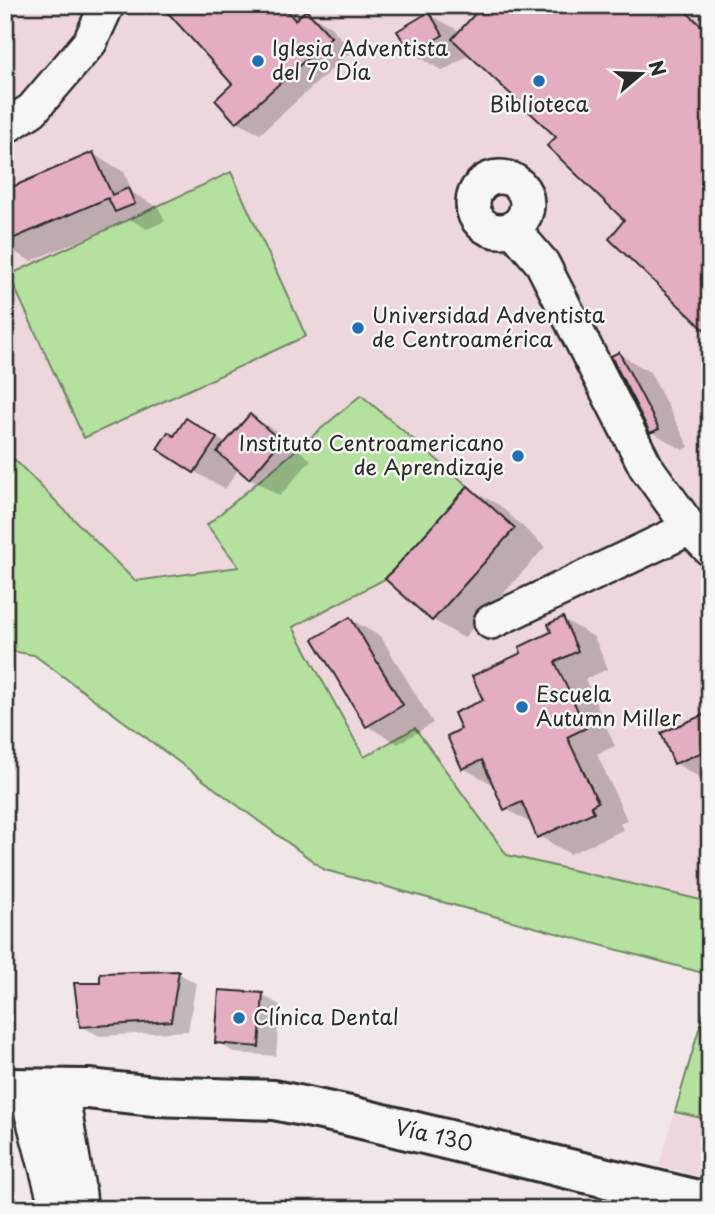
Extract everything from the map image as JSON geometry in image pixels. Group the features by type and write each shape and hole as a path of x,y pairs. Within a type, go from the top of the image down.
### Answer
{"main road":[{"name":"Vía 130","path":"26,1099 88,1089 155,1096 274,1100 710,1203"},
{"name":"Vía 130","path":"26,1099 88,1103 155,1096"}],"street":[{"path":"5,127 32,110 90,42 107,5"},
{"path":"491,622 700,538 646,467 542,263 512,228"},
{"path":"26,1099 53,1193 61,1209"},
{"path":"26,1099 80,1209"}],"shaded area":[{"name":"Universidad Adventista de Centroamérica","path":"5,5 710,5 710,975 325,870 34,655 5,650"},
{"path":"710,991 710,1179 659,1166"}],"green space":[{"path":"231,172 306,336 84,438 9,275"},
{"path":"361,395 468,486 385,579 293,627 364,757 415,728 507,855 710,902 710,975 325,870 34,655 5,650 5,450 135,581 239,567 207,525"},
{"path":"710,991 710,1120 675,1112"}],"building":[{"name":"Iglesia Adventista del 7º Día","path":"161,5 282,5 295,20 306,10 331,37 236,123 215,100 232,84"},
{"path":"483,5 679,5 710,34 710,335 609,239 624,220 547,146 556,137 452,39"},
{"path":"429,12 443,35 411,54 397,31"},
{"path":"93,152 112,195 128,188 135,204 115,212 108,198 5,242 5,190"},
{"path":"619,352 659,429 650,433 611,356"},
{"path":"250,414 281,441 249,479 217,452"},
{"path":"186,418 217,438 194,473 157,449 168,432 174,436"},
{"path":"468,486 515,528 432,621 385,579"},
{"path":"350,617 403,705 366,727 313,639"},
{"name":"Escuela Autumn Miller","path":"563,617 578,651 555,662 586,728 567,737 598,802 591,806 594,812 537,838 522,802 504,810 482,760 462,769 447,736 461,729 454,713 483,700 472,676 521,653 519,647 551,632 548,624"},
{"name":"Escuela Autumn Miller","path":"710,712 710,749 674,764 661,733"},
{"path":"179,971 171,1021 80,1027 74,983 100,983 100,973"},
{"name":"Clínica Dental","path":"219,990 263,993 259,1047 215,1043"}],"place":[{"name":"Iglesia Adventista del 7º Día","path":"258,61"},
{"name":"Biblioteca","path":"539,81"},
{"name":"Universidad Adventista de Centroamérica","path":"358,328"},
{"name":"Instituto Centroamericano de Aprendizaje","path":"518,456"},
{"name":"Escuela Autumn Miller","path":"522,707"},
{"name":"Clínica Dental","path":"239,1018"}]}
